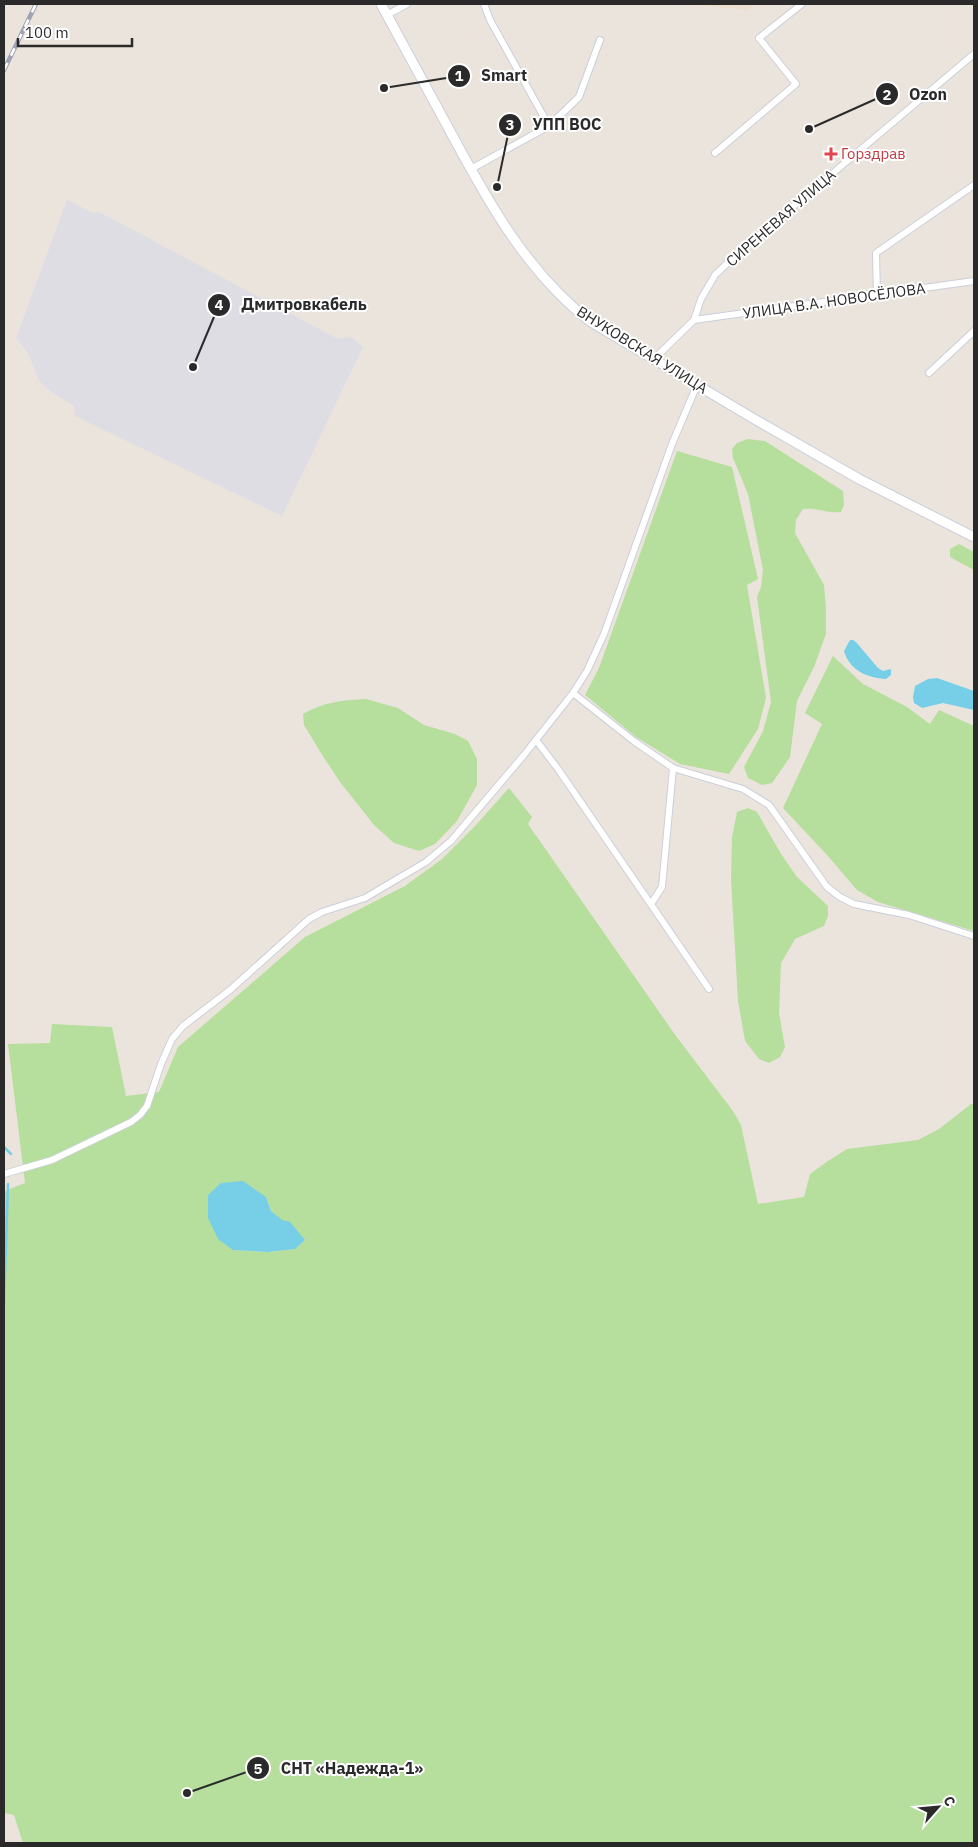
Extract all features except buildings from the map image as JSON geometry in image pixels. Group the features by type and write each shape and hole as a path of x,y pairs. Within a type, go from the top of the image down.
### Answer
{"main road":[{"name":"ВНУКОВСКАЯ УЛИЦА","path":"381,4 493,209 514,239 561,296 591,322 697,385 859,479 974,537"}],"street":[{"path":"388,16 407,4"},
{"path":"484,4 490,20 549,126"},
{"path":"715,153 796,84 759,38 802,4"},
{"path":"470,170 509,146 549,126 579,97 600,40"},
{"name":"СИРЕНЕВАЯ УЛИЦА","path":"654,359 694,320 701,299 715,275 736,254 974,54"},
{"path":"877,295 876,253 974,185"},
{"name":"УЛИЦА В.А. НОВОСЁЛОВА","path":"694,320 974,281"},
{"path":"929,374 974,330"},
{"path":"4,1174 52,1160 131,1122 147,1106 160,1064 172,1039 183,1026 230,990 309,919 322,912 365,898 426,862 451,841 536,740 573,693 587,671 604,634 672,444 697,385"},
{"path":"573,693 635,742 673,768 743,789 769,805 826,887 840,897 854,904 909,915 974,936"},
{"path":"536,740 709,989"},
{"path":"651,904 662,887 673,768"}],"shaded area":[{"path":"684,4 755,4 748,10"},
{"path":"67,200 93,213 99,212 338,339 351,337 363,347 282,516 75,416 74,406 50,391 39,381 28,353 16,338"}],"green space":[{"path":"748,439 765,441 843,491 844,505 841,512 803,509 796,520 795,533 824,585 826,634 814,667 797,701 790,757 772,783 762,785 748,778 744,767 763,731 771,702 757,597 761,587 763,570 748,494 733,458 732,449 737,443"},
{"path":"677,451 732,467 758,579 747,585 766,698 758,729 729,774 680,764 636,737 585,695 599,668"},
{"path":"959,544 974,552 974,570 950,557 950,549"},
{"path":"833,656 863,684 907,707 930,724 939,710 974,726 974,931 878,902 857,890 783,808 822,724 805,713"},
{"path":"366,699 398,708 424,725 455,734 468,741 477,759 477,785 457,821 435,844 419,851 394,843 374,825 340,782 304,725 303,714 318,707 341,701"},
{"path":"509,788 532,817 528,824 676,1036 733,1111 741,1125 758,1204 804,1197 810,1174 847,1149 918,1140 939,1129 971,1104 974,1104 974,1843 23,1843 14,1815 4,1813 4,1191 25,1183 8,1044 50,1043 52,1024 112,1027 126,1096 159,1092 178,1047 305,937 405,886 442,859","holes":["266,1197 271,1211 304,1241 295,1249 268,1252 234,1250"]},
{"path":"748,808 757,812 781,854 797,877 828,906 828,916 824,926 795,939 781,963 779,1013 785,1047 780,1057 769,1063 759,1059 745,1041 738,1001 731,879 732,837 737,812"}],"water":[{"path":"850,640 856,642 878,668 883,671 891,669 891,675 886,679 873,677 855,668 844,651"},
{"path":"937,678 974,691 974,710 943,703 922,708 914,703 915,686 928,679"},
{"path":"243,1181 266,1197 271,1211 282,1220 290,1222 305,1240 295,1249 268,1252 233,1250 218,1239 208,1218 208,1195 221,1183"}],"waterway":[{"path":"4,1147 11,1154"},
{"path":"4,1304 8,1184"}],"railway":[{"path":"4,70 36,4"}],"place":[{"name":"Smart","path":"384,88"},
{"name":"Ozon","path":"809,129"},
{"name":"Горздрав","path":"831,154"},
{"name":"УПП ВОС","path":"497,187"},
{"name":"Дмитровкабель","path":"193,367"},
{"name":"СНТ «Надежда-1»","path":"187,1793"}]}
